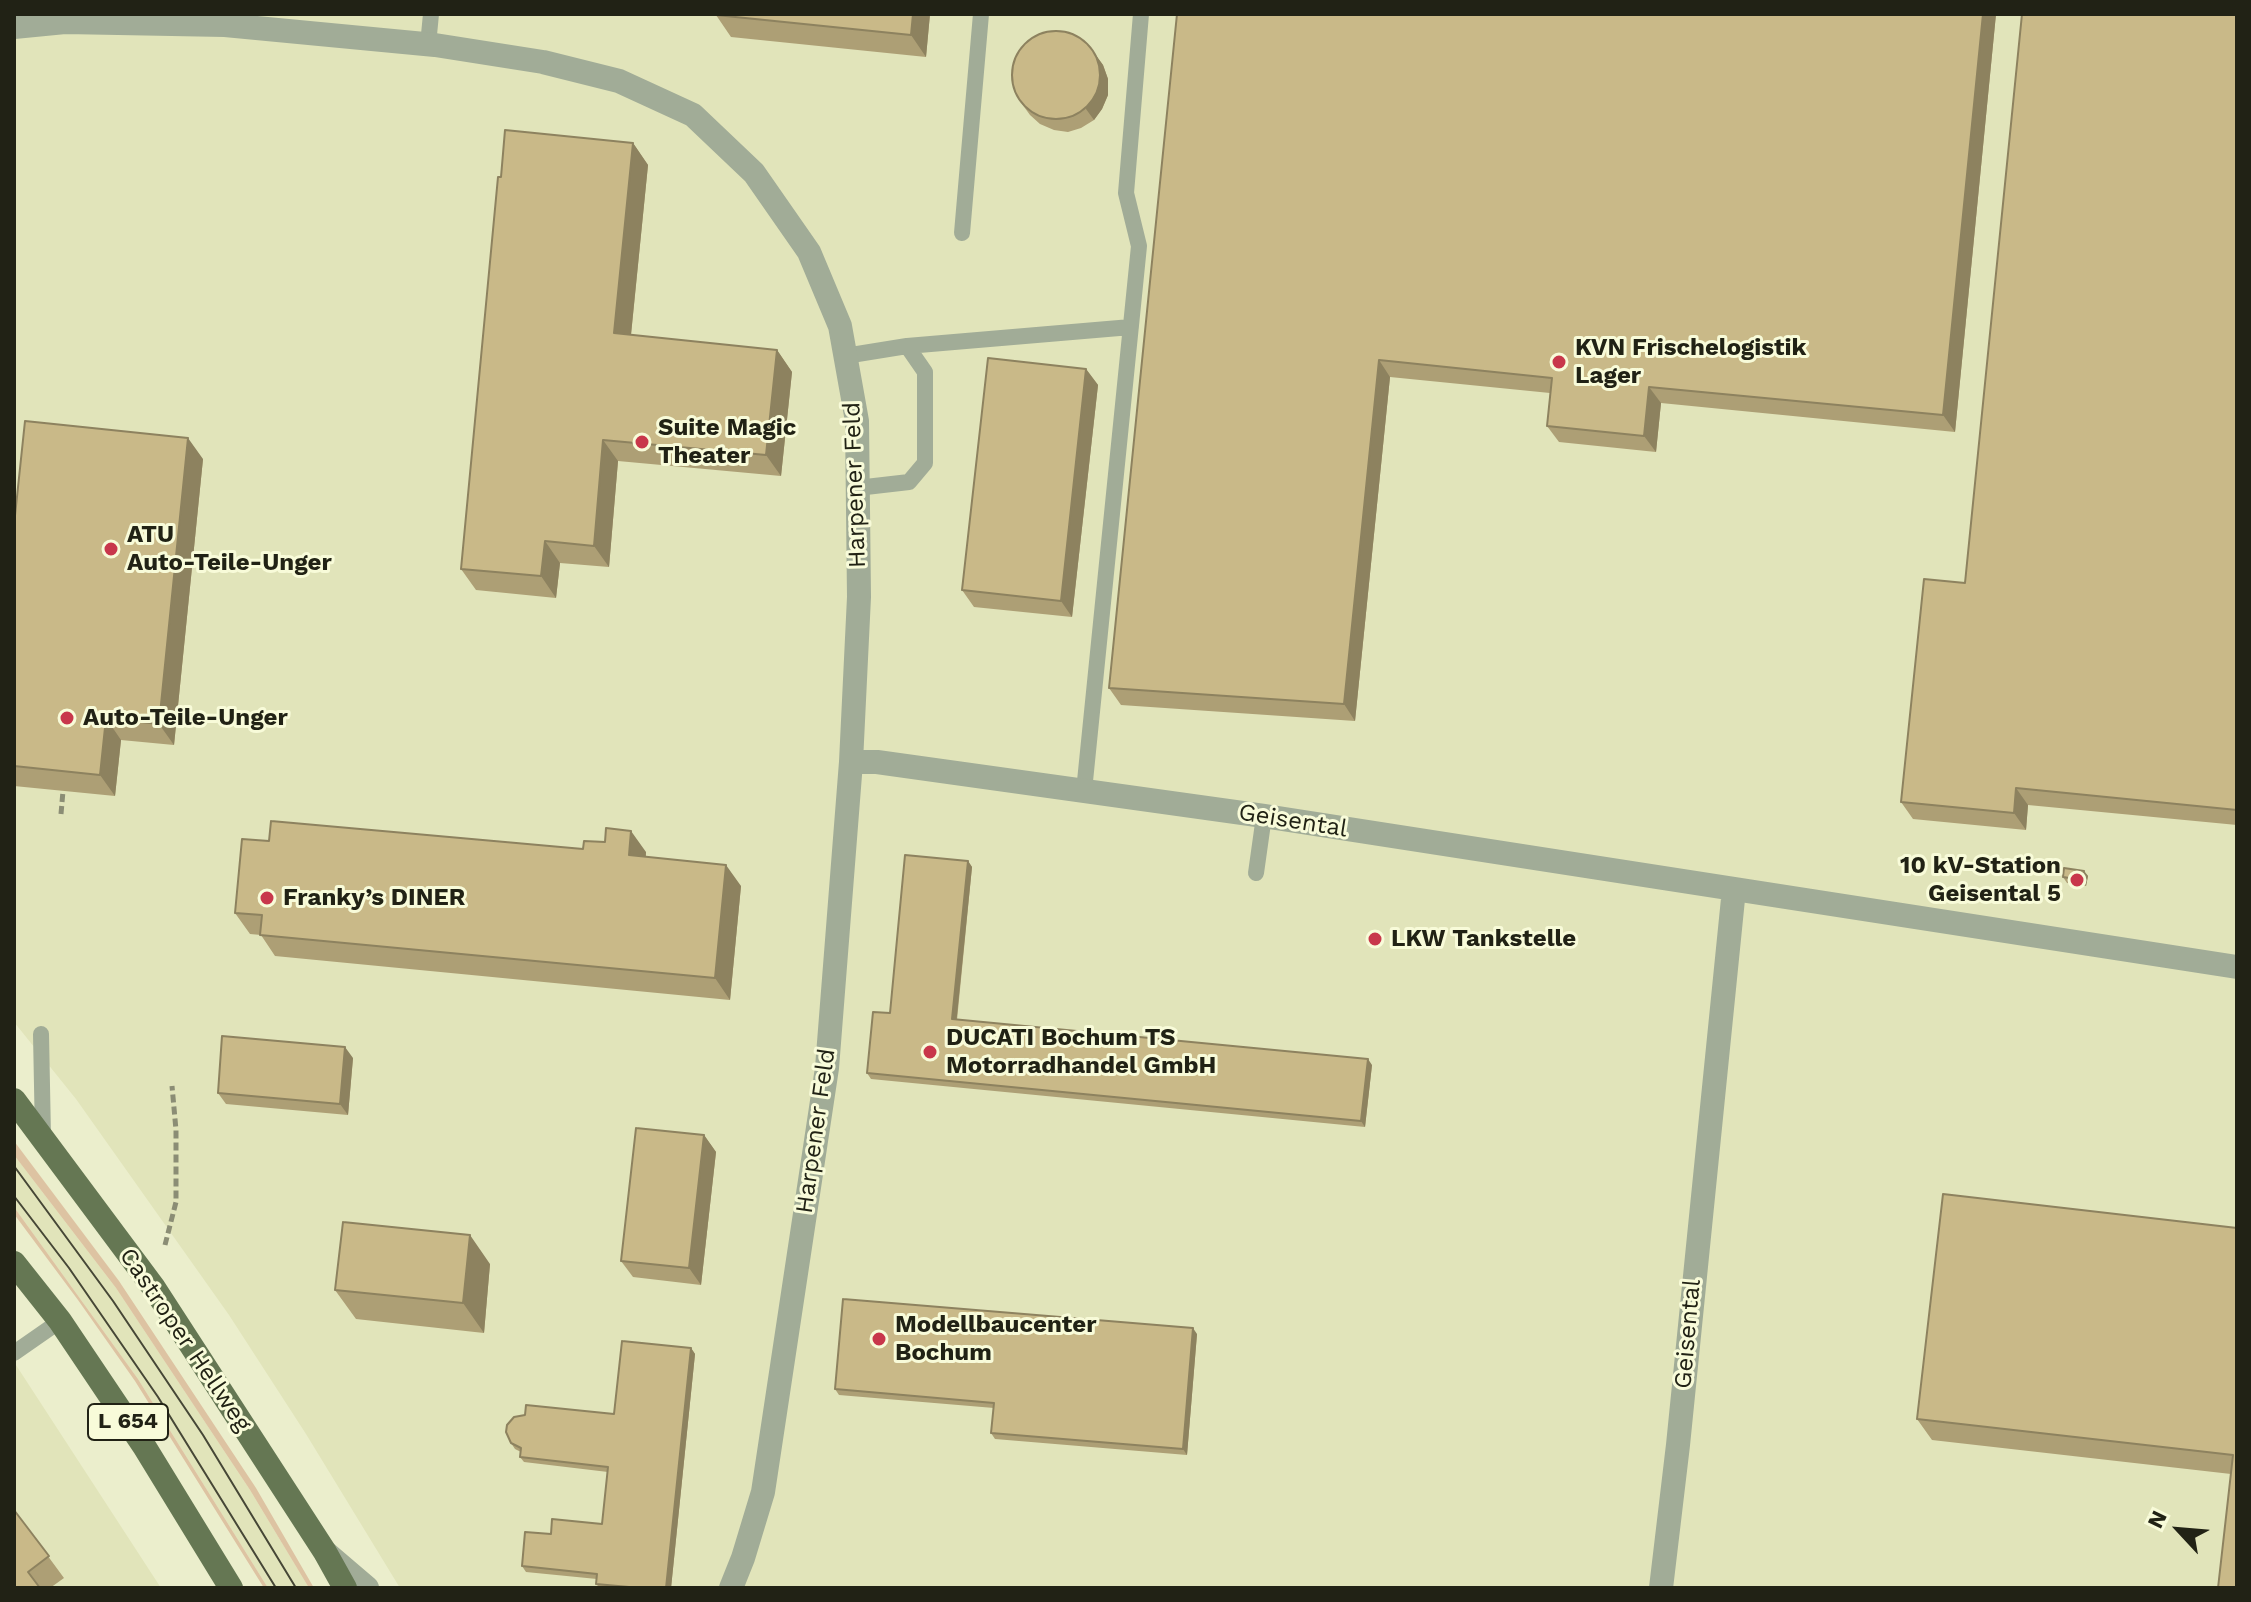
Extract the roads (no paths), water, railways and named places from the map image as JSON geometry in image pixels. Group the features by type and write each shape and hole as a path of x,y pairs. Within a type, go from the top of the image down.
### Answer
{"main road":[{"name":"Castroper Hellweg","path":"14,1100 154,1288 325,1552 345,1588"},
{"name":"L 654","path":"14,1263 60,1321 144,1446 231,1588"}],"street":[{"name":"Harpener Feld","path":"14,27 65,22 225,25 428,45 543,62 619,81 693,115 754,173 809,252 840,326 857,421 859,597 851,762 827,1068 763,1492 731,1587"},
{"name":"Geisental","path":"851,762 877,762 1264,816 2237,967"},
{"name":"Geisental","path":"1661,1588 1734,889"},
{"path":"325,1552 367,1588"}],"lane":[{"path":"428,45 431,14"},
{"path":"962,233 981,14"},
{"path":"1084,791 1139,246 1126,193 1141,14"},
{"path":"845,356 907,346 1131,327"},
{"path":"857,488 909,482 925,463 925,372 907,346"},
{"path":"1256,873 1264,816"},
{"path":"41,1034 43,1139"},
{"path":"14,1353 60,1321"}],"tram line":[{"path":"14,1166 113,1301 203,1435 296,1588"},
{"path":"14,1196 69,1268 158,1397 276,1588"}],"place":[{"name":"KVN Frischelogistik Lager","path":"1559,362"},
{"name":"Suite Magic Theater","path":"642,442"},
{"name":"ATU Auto-Teile-Unger","path":"111,549"},
{"name":"Auto-Teile-Unger","path":"67,718"},
{"name":"10 kV-Station Geisental 5","path":"2077,880"},
{"name":"Franky’s DINER","path":"267,898"},
{"name":"LKW Tankstelle","path":"1375,939"},
{"name":"DUCATI Bochum TS Motorradhandel GmbH","path":"930,1052"},
{"name":"Modellbaucenter Bochum","path":"879,1339"}]}
